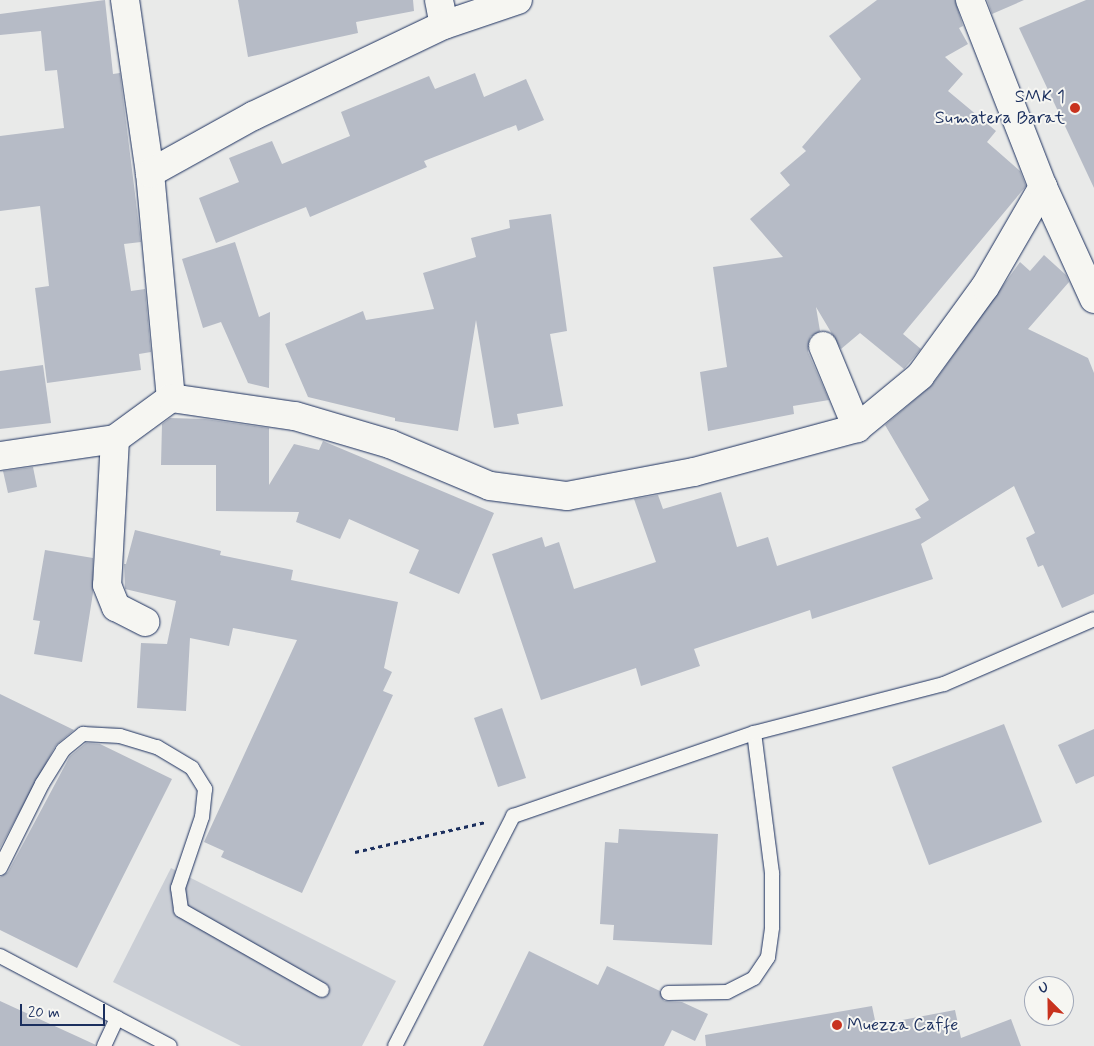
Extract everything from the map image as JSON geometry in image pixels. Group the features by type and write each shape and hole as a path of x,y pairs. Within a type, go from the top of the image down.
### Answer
{"street":[{"path":"125,0 150,173 171,398"},
{"path":"150,173 441,12 518,0"},
{"path":"970,0 1043,187 1094,299"},
{"path":"0,456 115,439 171,398 295,416 390,444 490,486 567,496 694,472 857,428 920,376 985,288 1043,187"},
{"path":"824,346 857,428"},
{"path":"115,439 107,585 116,607 144,622"}],"lane":[{"path":"395,1046 513,816 754,733 944,684 1094,619"},
{"path":"668,993 727,992 754,978 768,957 772,927 772,873 754,733"},
{"path":"0,868 63,750 83,734 120,736 156,748 192,768 206,789 202,817 178,888 181,910 322,990"},
{"path":"0,956 170,1046"},
{"path":"104,1046 117,1018"}],"path":[{"path":"355,852 513,816"}],"shaded area":[{"path":"171,868 396,981 362,1046 241,1046 113,982"}],"building":[{"path":"105,0 113,74 120,73 141,242 124,244 131,291 145,289 151,352 139,354 141,370 47,383 35,288 49,286 40,206 0,211 0,136 64,128 57,70 45,71 41,31 0,35 0,14"},
{"path":"238,0 413,0 414,11 356,22 358,33 248,57"},
{"path":"877,0 955,0 963,26 959,28 968,44 945,57 963,74 948,91 996,131 987,142 1020,171 1026,186 903,334 921,349 904,369 860,333 841,349 816,307 820,331 810,337 808,352 829,400 793,406 794,414 708,431 700,372 727,367 713,267 783,257 750,219 790,185 780,173 806,151 802,147 861,79 829,36"},
{"path":"987,0 1024,0 992,14"},
{"name":"SMK 1 Sumatera Barat","path":"1086,0 1094,0 1094,188 1019,28"},
{"path":"475,73 484,97 526,79 544,120 518,131 516,125 424,161 427,167 310,217 306,207 216,243 199,198 239,182 229,158 272,141 282,164 350,136 341,112 429,76 435,89"},
{"path":"551,214 567,331 550,334 563,406 517,414 519,424 494,428 476,320 458,431 395,421 395,418 308,397 285,344 363,311 366,320 434,309 423,273 476,257 471,238 510,228 509,220"},
{"path":"235,242 259,317 270,312 269,388 248,383 221,322 203,328 182,259"},
{"path":"1044,255 1066,275 1069,282 1028,329 1088,358 1094,373 1094,594 1062,608 1043,565 1038,567 1026,538 1035,533 1014,486 921,544 933,579 812,619 810,610 694,649 700,666 641,686 636,668 541,700 492,554 542,537 545,547 559,542 574,589 656,562 634,499 658,495 663,509 721,492 737,547 768,537 777,566 921,518 915,509 929,500 885,425 932,385 1020,262 1030,271"},
{"path":"43,365 51,423 0,429 0,371"},
{"path":"170,418 205,419 269,428 269,485 294,444 319,450 323,441 494,513 459,594 409,573 419,550 349,519 340,539 296,522 299,512 216,511 216,465 161,465 162,424"},
{"path":"33,467 37,487 8,493 3,471"},
{"path":"135,530 221,551 220,555 293,570 291,580 398,602 384,668 392,672 383,691 393,695 302,893 221,857 224,851 204,842 297,640 233,628 229,646 190,638 186,711 137,708 141,643 167,644 176,601 125,589 124,564 126,564"},
{"path":"45,550 93,558 93,593 82,662 34,654 40,621 33,620"},
{"path":"0,694 74,730 56,745 0,848"},
{"path":"502,708 526,778 498,787 474,718"},
{"path":"1004,724 1042,822 929,865 892,767"},
{"path":"1094,729 1094,776 1076,784 1058,745"},
{"path":"86,743 100,744 172,779 77,968 0,930 0,877 8,872 70,756"},
{"path":"619,829 718,834 712,945 613,940 614,925 600,924 605,842 618,843"},
{"path":"529,951 598,985 607,966 660,991 664,1001 682,1002 708,1014 695,1041 672,1030 664,1046 483,1046"},
{"path":"0,1001 96,1045 0,1046"},
{"path":"872,1006 876,1025 955,1010 961,1038 1011,1019 1021,1046 706,1046 705,1035"}],"place":[{"name":"SMK 1 Sumatera Barat","path":"1075,108"},
{"name":"Muezza Caffe","path":"837,1025"}]}
